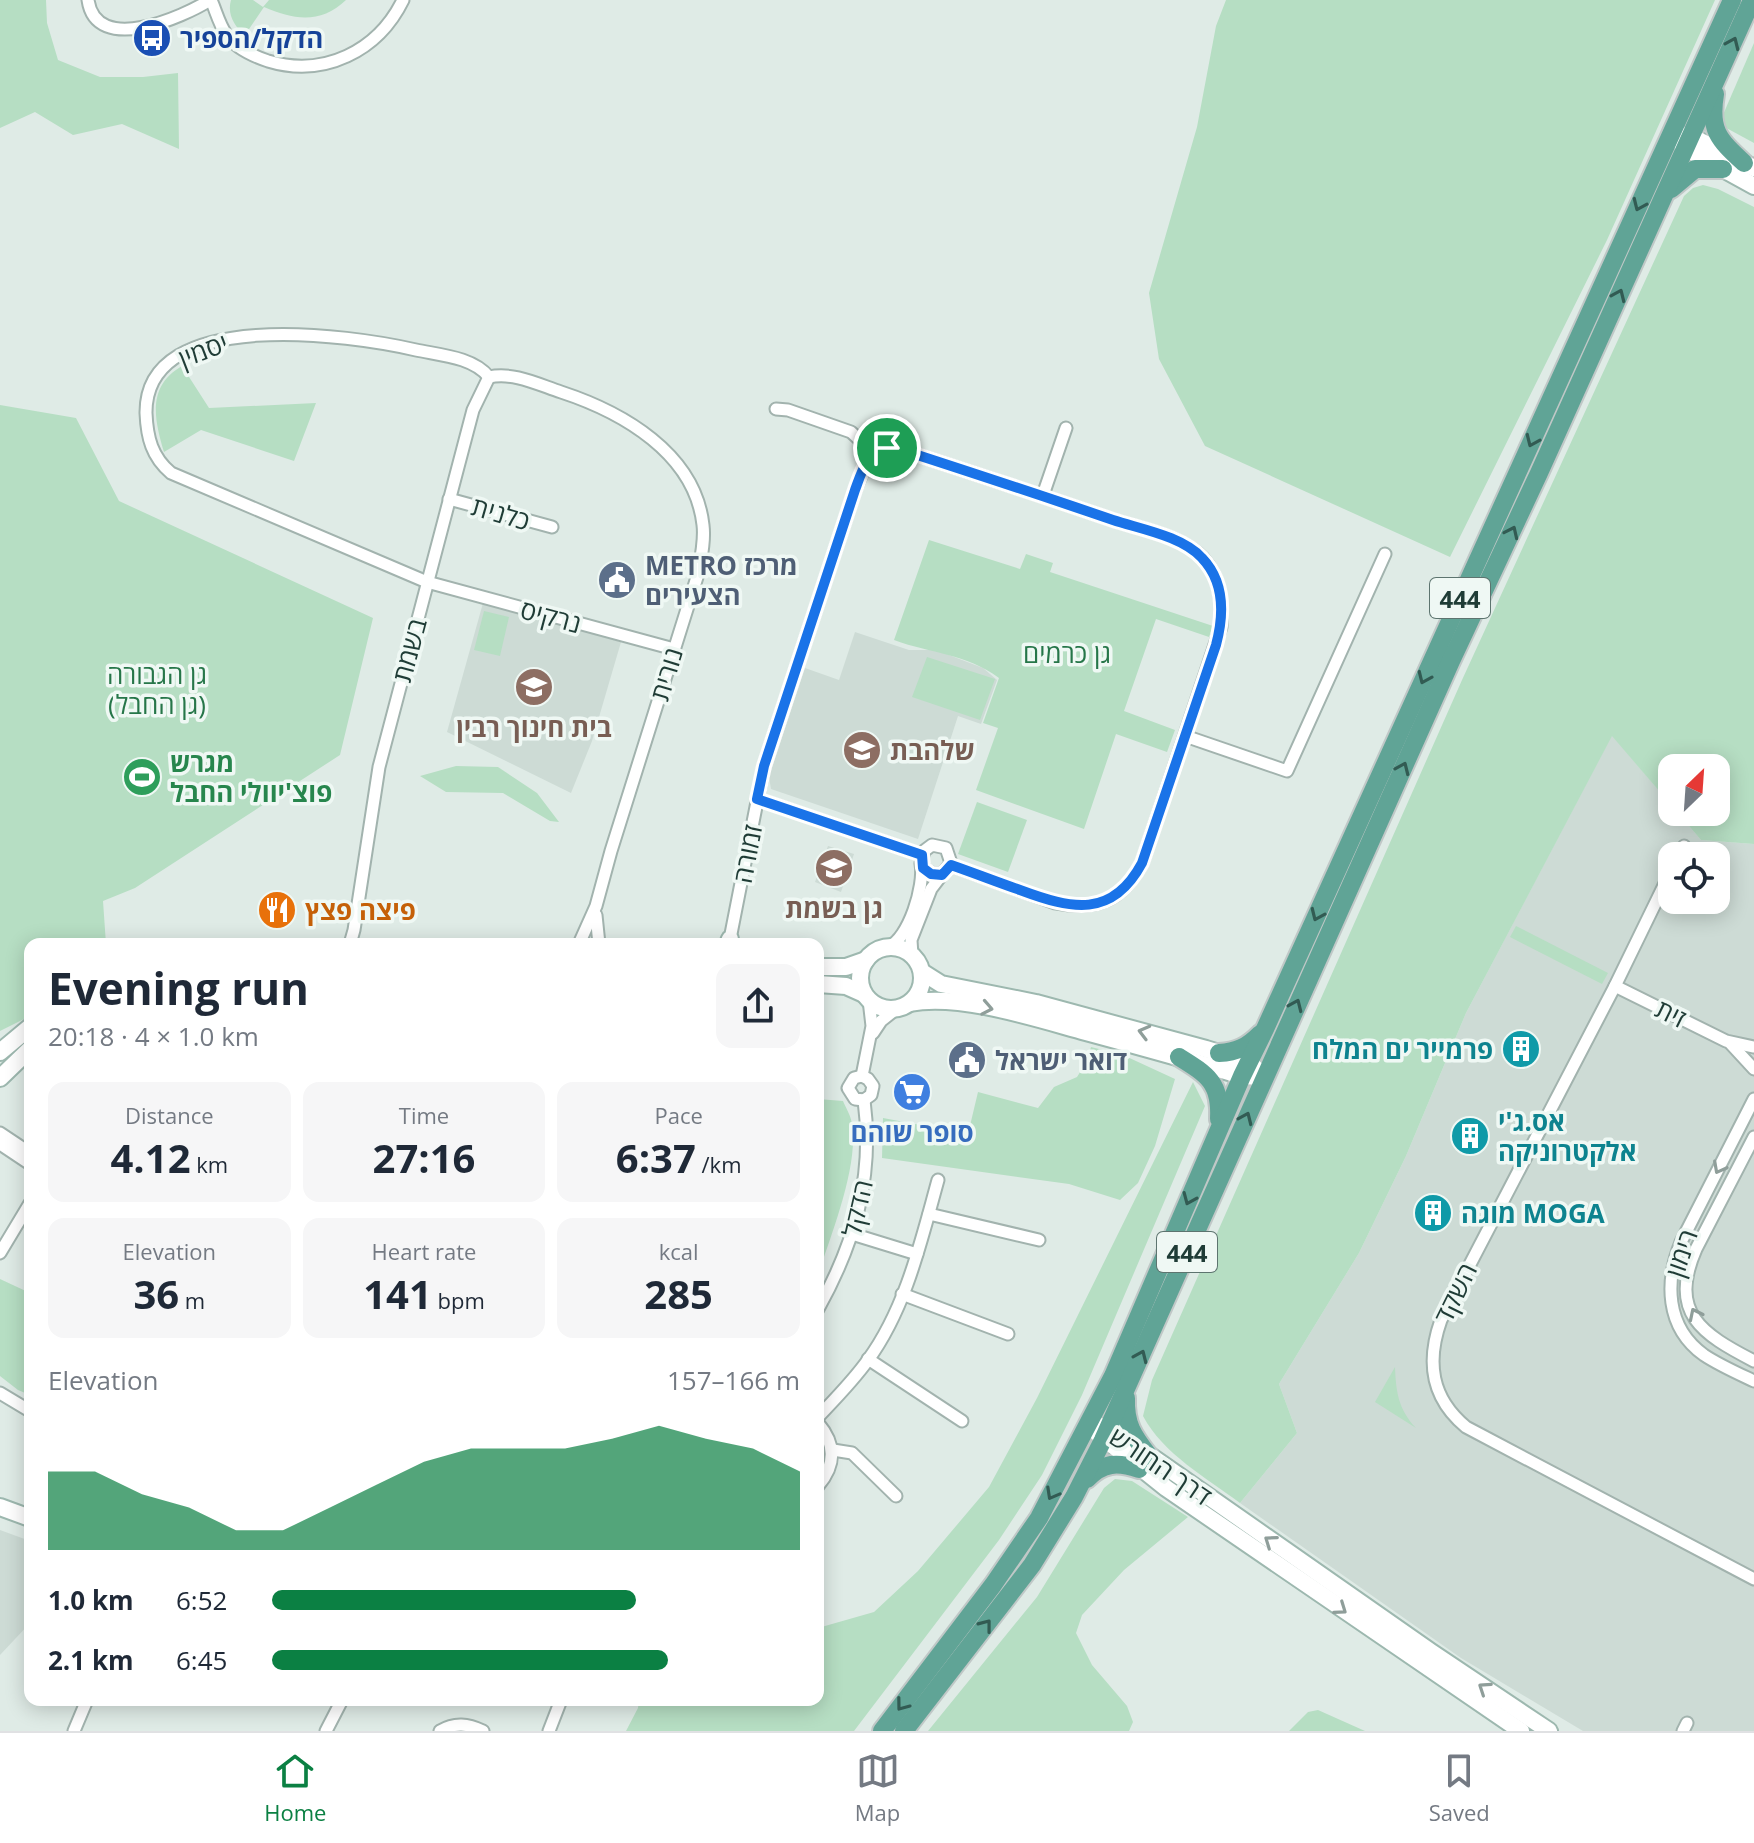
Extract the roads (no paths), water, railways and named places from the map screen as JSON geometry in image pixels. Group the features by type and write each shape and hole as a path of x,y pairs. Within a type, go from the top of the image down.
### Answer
{"main road":[{"name":"444","path":"904,1731 1032,1565 1106,1433 1664,196 1732,0"},
{"name":"444","path":"882,1731 993,1585 1039,1518 1089,1425 1245,1069 1682,139 1718,74 1752,0"},
{"path":"1718,74 1712,122 1722,142 1749,166"},
{"path":"1664,196 1695,169 1723,169"},
{"path":"1219,1053 1243,1048 1265,1029"},
{"path":"1179,1057 1214,1083 1220,1101 1218,1129"},
{"path":"1079,1486 1099,1468 1110,1464 1144,1462 1126,1416 1126,1391"}],"street":[{"path":"88,0 92,14 99,21 108,26 132,29 167,22 210,0 227,36 237,45 260,58 305,66 340,60 365,46 388,25 403,0"},
{"path":"1682,139 1749,166"},
{"path":"1682,139 1723,169 1754,186"},
{"name":"יסמין","path":"427,582 171,473 153,453 148,435 146,411 149,391 156,375 171,360 188,351 238,337 267,335 367,340 475,364 489,377"},
{"name":"נורית","path":"489,377 510,375 588,400 636,427 676,463 691,486 704,525 698,574 596,906 582,938"},
{"name":"בשמת","path":"353,938 379,767 473,410 489,377"},
{"path":"776,409 788,410 851,432 874,453 887,448 902,450 1175,541 1200,555 1215,575 1221,599 1221,627 1142,863 1130,885 1110,900 1081,906 1055,903 951,865"},
{"path":"1043,495 1066,428"},
{"name":"זמורה","path":"731,938 764,766 851,501 863,470 874,453"},
{"name":"כלנית","path":"449,499 552,527"},
{"path":"1185,736 1287,771 1385,554"},
{"name":"נרקיס","path":"427,582 674,649"},
{"path":"757,799 922,859 931,874 942,875"},
{"path":"824,967 846,967 866,960 878,950 900,940 918,898 923,876 922,859 928,847 941,846 950,853 951,865 931,889 913,934 912,955"},
{"name":"השקד","path":"1658,898 1441,1320 1434,1339 1432,1376 1448,1410 1477,1434 1754,1579"},
{"name":"נורית","path":"596,906 599,938"},
{"path":"888,947 903,949 912,955 922,972 941,984 1036,1003 1219,1053 1264,1077"},
{"path":"862,1076 872,1017 860,977 866,960"},
{"path":"870,1036 881,1021 920,989 922,972"},
{"path":"824,984 846,986 884,1008 923,1000 954,1002 1007,1012 1179,1057 1245,1069"},
{"name":"זית","path":"1615,986 1726,1041 1740,1051 1754,1069"},
{"path":"0,1052 24,1032"},
{"name":"זית","path":"1726,1041 1754,1047"},
{"path":"0,1078 24,1055"},
{"path":"862,1076 873,1086 871,1095 864,1100 855,1099 848,1088 854,1078 862,1076"},
{"name":"רימון","path":"1754,1099 1674,1257 1669,1293 1677,1320 1691,1343 1713,1360 1754,1381"},
{"name":"הדקל","path":"824,1297 843,1261 861,1202 867,1160 864,1100"},
{"path":"0,1133 24,1149"},
{"name":"רימון","path":"1754,1137 1696,1249 1686,1286 1690,1308 1702,1329 1721,1344 1754,1361"},
{"path":"0,1144 24,1160"},
{"path":"824,1410 868,1359 890,1324 917,1254 938,1180"},
{"path":"0,1253 24,1213"},
{"path":"929,1214 1039,1240"},
{"path":"852,1234 917,1254"},
{"path":"902,1294 1008,1334"},
{"path":"868,1359 962,1421"},
{"path":"0,1393 24,1407"},
{"name":"דרך החורש","path":"1089,1425 1106,1433 1521,1731"},
{"path":"824,1431 833,1450 824,1479"},
{"path":"833,1450 852,1453 896,1496"},
{"name":"דרך החורש","path":"1144,1462 1549,1731"},
{"path":"0,1507 24,1516"},
{"path":"0,1518 24,1527"},
{"path":"74,1731 84,1706"},
{"path":"326,1731 339,1706"},
{"path":"549,1731 559,1706"},
{"path":"440,1731 461,1724 483,1731"}],"place":[{"name":"הדקל/הספיר","path":"152,38"},
{"name":"METRO מרכז הצעירים","path":"617,580"},
{"name":"בית חינוך רבין","path":"534,687"},
{"name":"שלהבת","path":"862,750"},
{"name":"מגרש פוצ'יוולי החבל","path":"142,777"},
{"name":"גן בשמת","path":"834,868"},
{"name":"פיצה פצץ","path":"277,910"},
{"name":"פרמייר ים המלח","path":"1521,1049"},
{"name":"דואר ישראל","path":"967,1060"},
{"name":"סופר שוהם","path":"912,1092"},
{"name":"אס.ג'י אלקטרוניקה","path":"1470,1136"},
{"name":"מוגה MOGA","path":"1433,1213"}],"park label":[{"name":"גן כרמים","path":"1067,653"},
{"name":"גן הגבורה (גן החבל)","path":"157,689"}]}
